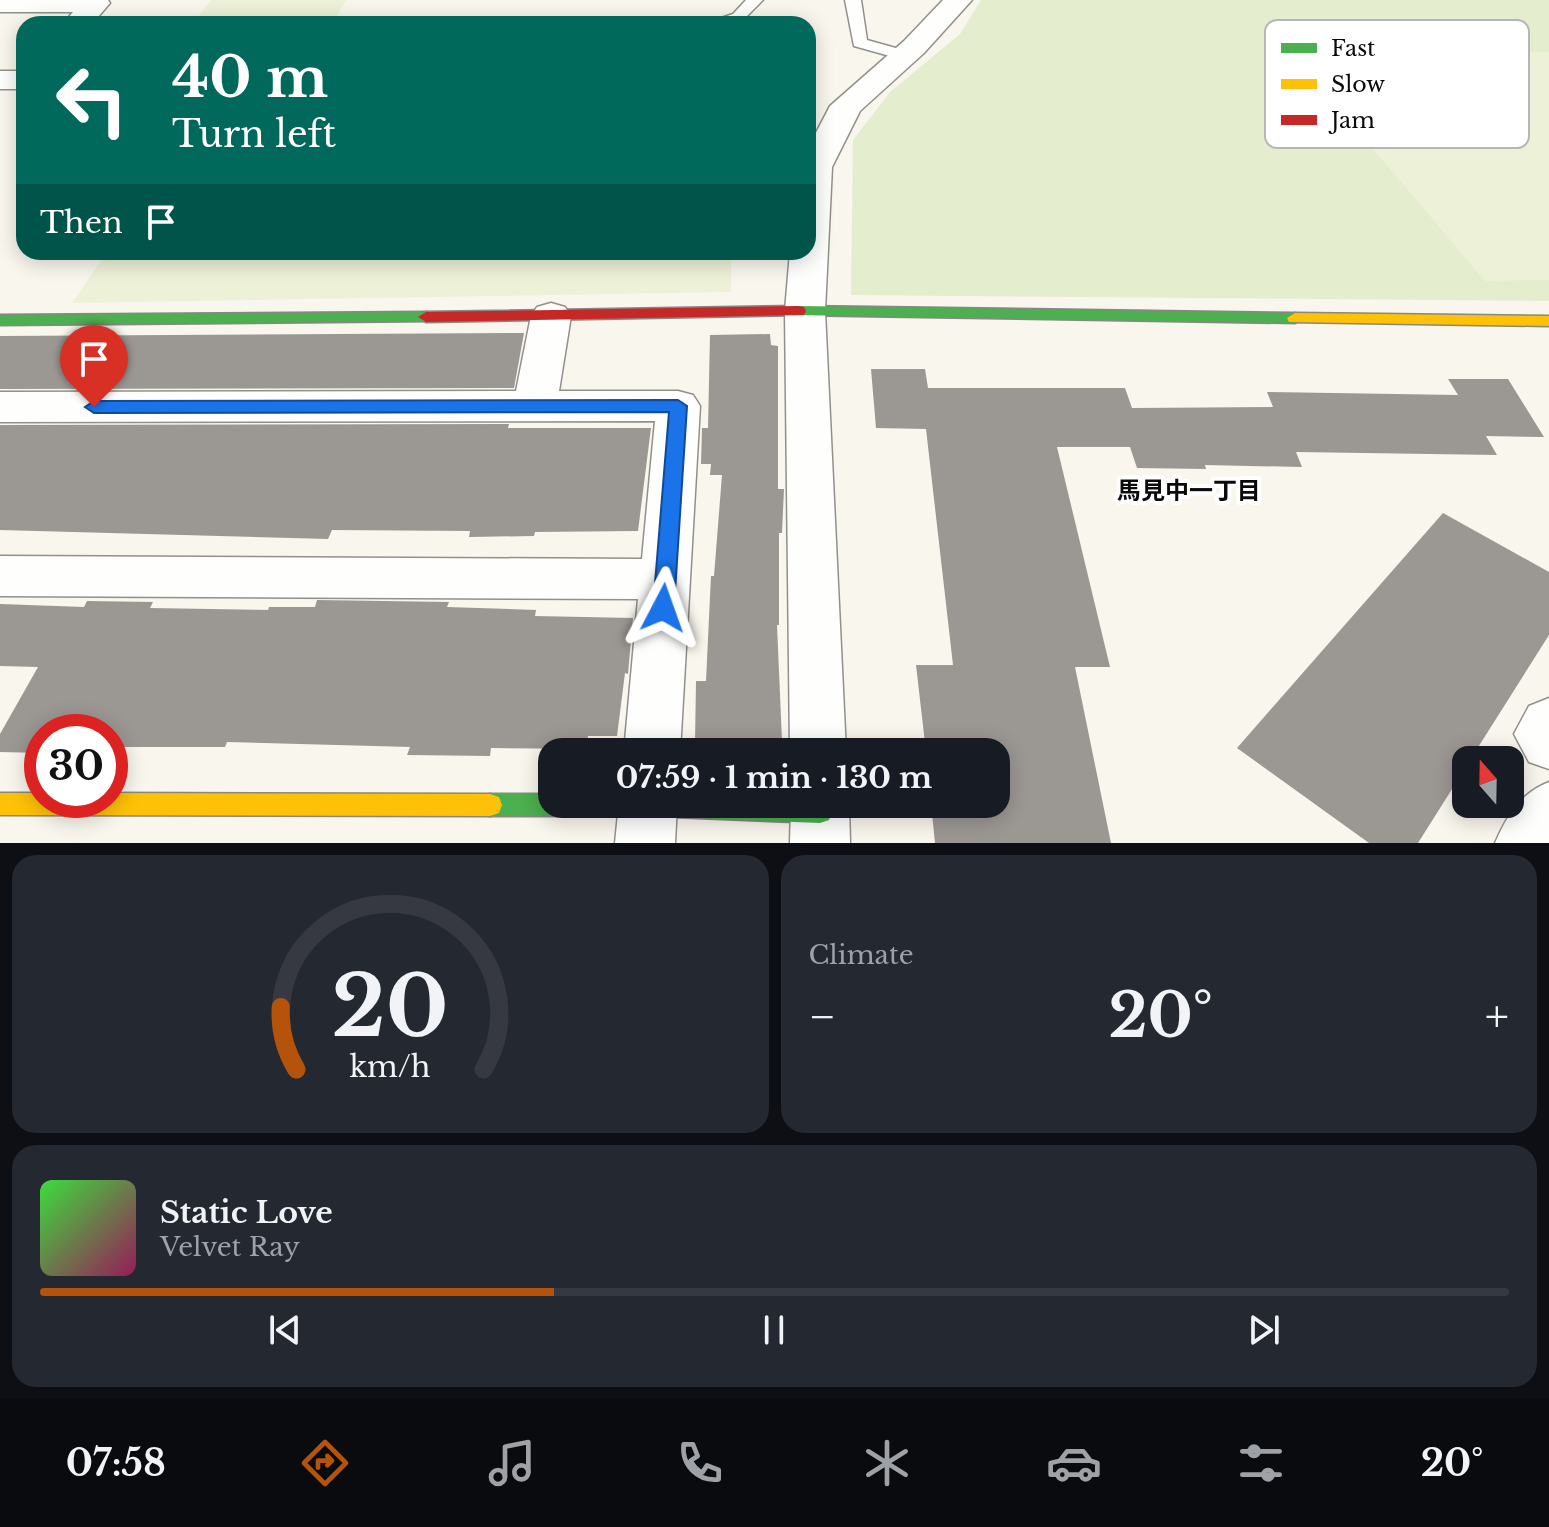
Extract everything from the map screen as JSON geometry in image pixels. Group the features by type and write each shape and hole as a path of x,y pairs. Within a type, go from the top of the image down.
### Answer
{"street":[{"path":"816,165 846,106 904,55 958,0"},
{"path":"0,4 96,3 84,16"},
{"path":"809,260 805,311 818,738"},
{"path":"0,320 805,311 1549,321"},
{"path":"535,407 551,316"},
{"path":"0,407 678,406 653,738"},
{"path":"0,576 665,579"},
{"path":"1549,723 1542,734 1549,744"},
{"path":"0,804 538,804"},
{"path":"1525,843 1549,810"},
{"path":"645,843 647,818"},
{"path":"798,818 820,820"}],"lane":[{"path":"739,16 755,0"},
{"path":"853,0 860,43 904,55"}],"green space":[{"path":"211,0 346,0 337,16 199,16"},
{"path":"981,0 1549,0 1549,301 851,295 853,140 890,92 960,34"},
{"path":"1529,52 1549,52 1549,280 1485,281 1372,148 1529,148"},
{"path":"102,260 731,260 731,292 72,303"}],"building":[{"path":"524,333 514,388 0,389 0,336"},
{"path":"770,334 771,345 778,346 778,489 784,489 782,533 779,533 777,625 782,738 695,738 696,681 706,681 711,576 714,576 722,475 710,475 711,464 701,464 702,428 708,428 710,335"},
{"path":"871,369 925,369 928,388 1125,388 1132,408 1273,407 1267,392 1458,395 1448,379 1508,379 1544,437 1486,436 1497,455 1296,452 1302,467 1205,465 1206,469 1137,468 1130,447 1057,447 1110,667 1075,667 1111,843 935,843 932,818 1010,818 1010,738 924,738 916,665 953,665 926,429 876,428"},
{"path":"509,424 508,428 651,428 638,531 535,532 534,536 469,537 470,531 332,530 328,539 0,530 0,425"},
{"path":"1443,513 1549,572 1549,635 1479,746 1452,746 1452,789 1418,843 1369,843 1237,748"},
{"path":"317,600 449,602 447,607 536,610 535,616 633,618 628,674 625,673 617,736 538,738 538,748 491,748 490,756 407,755 410,747 227,742 225,747 128,747 128,714 24,714 24,753 0,752 0,734 38,667 0,666 0,604 84,607 87,601 153,602 150,608 268,610 269,607 315,607"}],"traffic: fast":[{"path":"798,311 1295,318"},
{"path":"0,320 426,317"},
{"path":"490,805 538,805"}],"traffic: slow":[{"path":"1295,318 1549,321"},
{"path":"0,804 490,805"}],"traffic: jam":[{"path":"426,317 798,311"}],"district":[{"name":"馬見中一丁目","path":"1189,490"}],"route":[{"path":"94,407 678,406 663,608"}]}
